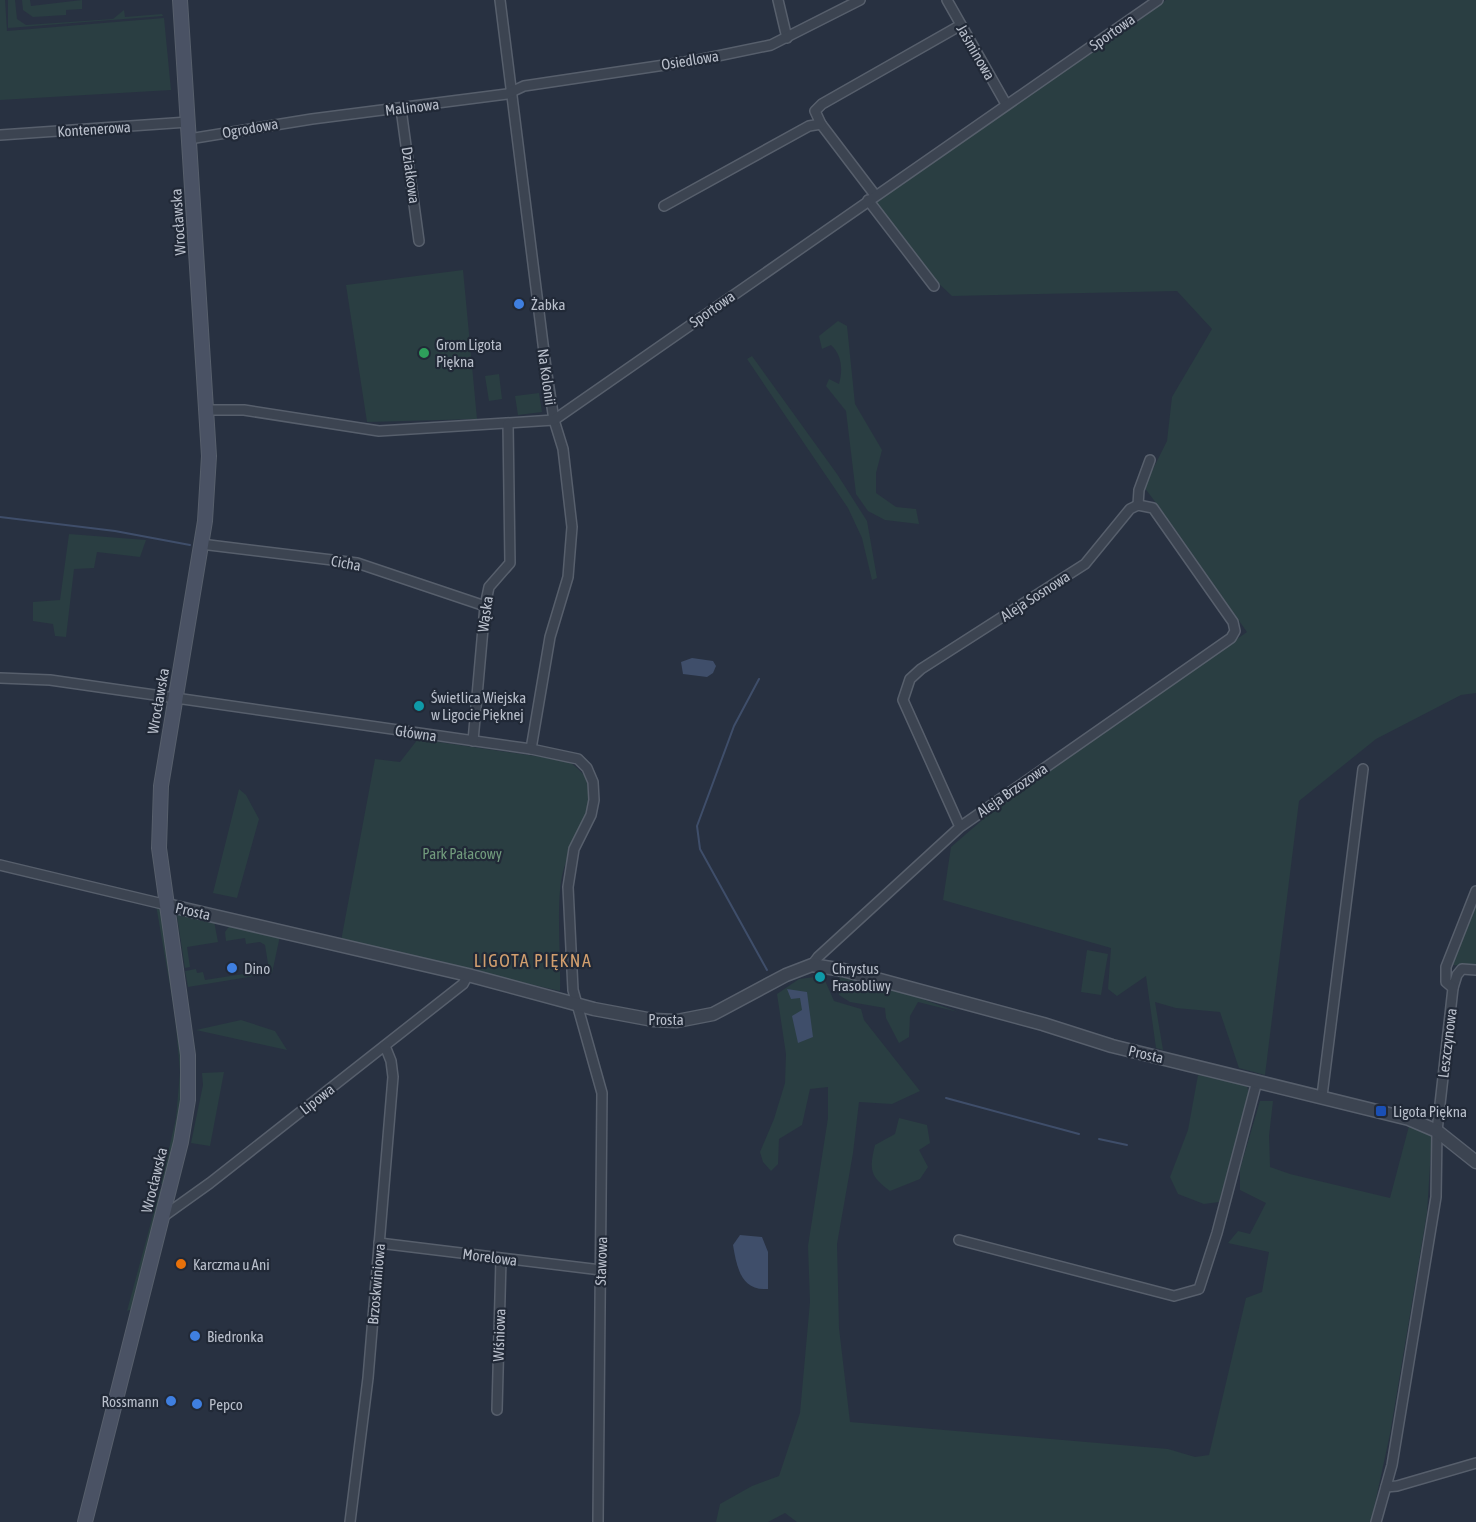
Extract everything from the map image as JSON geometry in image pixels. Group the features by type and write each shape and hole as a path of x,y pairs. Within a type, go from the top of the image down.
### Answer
{"main road":[{"name":"Wrocławska","path":"85,1522 184,1122 189,1070 159,848 160,786 201,544 209,456 180,0"}],"street":[{"name":"Na Kolonii","path":"500,0 554,420 564,460 572,527 570,560 562,599 550,637 531,750"},
{"path":"778,0 787,38"},
{"name":"Osiedlowa","path":"512,90 524,86 771,45 860,0"},
{"name":"Jaśminowa","path":"947,0 1006,104"},
{"name":"Sportowa","path":"554,420 871,197 1158,0"},
{"path":"934,286 821,124 815,111 822,104 961,25"},
{"name":"Malinowa","path":"312,119 507,94 512,90"},
{"name":"Działkowa","path":"401,109 419,241"},
{"name":"Ogrodowa","path":"189,139 312,119"},
{"name":"Kontenerowa","path":"0,135 188,122"},
{"path":"664,206 809,126 821,124"},
{"path":"206,410 244,410 379,431 554,420"},
{"name":"Wąska","path":"473,741 485,606 489,587 510,563 508,424"},
{"path":"1138,505 1139,490 1150,460"},
{"name":"Aleja Brzozowa","path":"812,965 960,827 1231,638 1235,631 1233,622 1202,574 1159,514 1153,508 1138,505"},
{"name":"Aleja Sosnowa","path":"960,827 903,700 910,680 921,669 1085,564 1125,512 1138,505"},
{"name":"Cicha","path":"201,544 357,563 485,606"},
{"name":"Główna","path":"0,678 50,680 473,741 578,759 587,768 593,782 594,800 591,815 574,849 568,887 570,974 578,1004"},
{"path":"1322,1096 1363,769"},
{"name":"Prosta","path":"0,865 468,975 638,1019 692,1019 725,1008 786,975 812,965 857,974 1112,1046 1409,1119 1437,1131 1476,1162"},
{"name":"Leszczynowa","path":"1376,1522 1394,1455 1436,1197 1437,1131 1453,988 1446,982 1446,967 1476,891"},
{"path":"1453,988 1457,975 1462,969 1476,970"},
{"name":"Lipowa","path":"161,1218 210,1184 385,1046 463,984 468,975"},
{"name":"Stawowa","path":"578,1004 602,1093 598,1522"},
{"name":"Brzoskwiniowa","path":"351,1522 363,1425 393,1077 391,1061 385,1046"},
{"path":"959,1240 1174,1296 1199,1289 1217,1233 1257,1081"},
{"name":"Morelowa","path":"379,1244 601,1270"},
{"name":"Wiśniowa","path":"497,1410 501,1259"},
{"path":"1386,1487 1397,1486 1476,1463"}],"green space":[{"path":"0,0 5,0 7,31 164,18 171,90 0,100"},
{"path":"8,0 15,0 17,19 26,25 113,19 124,10 125,17 162,14 163,16 8,28"},
{"path":"22,0 30,0 31,6 82,0 82,9 66,10 66,15 33,17 23,10"},
{"path":"1166,0 1476,0 1476,693 1461,695 1376,739 1299,801 1265,1075 1239,1068 1220,1012 1176,1008 1155,1002 1163,1050 1156,1048 1146,976 1117,996 1108,989 1111,948 943,900 951,847 995,809 1247,632 1144,487 1167,441 1172,397 1212,329 1177,291 952,296 935,280 874,201"},
{"path":"463,270 477,419 367,422 346,285"},
{"path":"838,321 847,326 855,404 882,450 876,473 876,493 896,507 916,509 919,524 885,520 868,511 856,494 846,411 826,386 829,379 839,384 841,363 831,345 822,349 819,336"},
{"path":"752,356 837,474 867,521 877,578 872,580 862,538 848,508 747,359"},
{"path":"499,374 502,399 489,401 485,376"},
{"path":"539,393 542,412 518,415 515,396"},
{"path":"69,534 146,540 140,557 97,552 94,568 74,569 66,637 55,636 53,624 33,621 33,602 60,600"},
{"name":"Park Pałacowy","path":"418,739 569,761 588,781 591,790 589,812 565,865 560,888 560,991 341,941 375,759 400,762"},
{"path":"239,789 246,795 259,819 237,898 213,893"},
{"path":"1476,894 1476,968 1453,965 1453,954"},
{"path":"156,905 160,907 177,998 184,1067 176,1138 164,1185 161,1184 176,1118 180,1072 175,1015"},
{"path":"179,914 214,921 218,942 187,947 190,967 185,968 177,916"},
{"path":"230,925 280,936 272,973 188,987 185,971 196,969 197,973 203,972 205,980 269,970 265,945 260,942 246,944 245,938 226,941 225,932"},
{"path":"1087,950 1108,954 1101,995 1081,992"},
{"path":"823,976 834,1001 861,1009 864,1020 920,1091 892,1104 859,1102 853,1153 837,1244 839,1328 850,1422 1168,1449 1195,1457 1209,1455 1246,1298 1262,1292 1269,1252 1228,1243 1238,1231 1250,1234 1266,1203 1240,1190 1240,1169 1260,1101 1273,1101 1269,1136 1270,1167 1390,1198 1409,1126 1432,1134 1427,1213 1390,1434 1371,1522 797,1522 785,1513 768,1522 716,1522 720,1504 752,1486 779,1476 800,1413 810,1302 808,1246 828,1118 828,1087 810,1089 802,1125 779,1139 778,1164 771,1171 763,1162 760,1152 774,1119 785,1083 786,1054 777,994 799,979"},
{"path":"840,976 900,991 958,1012 918,1002 910,1016 909,1037 899,1043 886,1018 885,1008 850,1002 839,995 837,986"},
{"path":"241,1020 275,1031 287,1050 196,1030"},
{"path":"224,1072 210,1146 191,1143 203,1085 202,1073"},
{"path":"1198,1075 1247,1085 1249,1095 1219,1202 1204,1204 1178,1194 1170,1177 1188,1130"},
{"path":"899,1118 927,1125 930,1143 919,1150 928,1167 920,1179 890,1191 875,1176 872,1161 875,1145 895,1134"},
{"path":"160,1189 163,1189 132,1309 127,1311"}],"water":[{"path":"692,658 713,661 716,666 713,673 707,677 683,674 681,662"},
{"path":"787,989 807,992 813,1037 798,1043 792,1016 802,1010 800,998 791,999"},
{"path":"740,1235 762,1237 768,1252 768,1289 752,1286 742,1276 736,1262 733,1245"}],"waterway":[{"path":"0,517 115,531 190,545"},
{"path":"759,679 734,726 697,826 700,849 767,970"},
{"path":"946,1098 1079,1134"},
{"path":"1099,1139 1127,1145"}],"place":[{"name":"Żabka","path":"519,304"},
{"name":"Grom Ligota Piękna","path":"424,353"},
{"name":"Świetlica Wiejska w Ligocie Pięknej","path":"419,706"},
{"name":"Dino","path":"232,968"},
{"name":"Chrystus Frasobliwy","path":"820,977"},
{"name":"Ligota Piękna","path":"1381,1111"},
{"name":"Karczma u Ani","path":"181,1264"},
{"name":"Biedronka","path":"195,1336"},
{"name":"Rossmann","path":"171,1401"},
{"name":"Pepco","path":"197,1404"}],"district":[{"name":"LIGOTA PIĘKNA","path":"533,960"}]}
